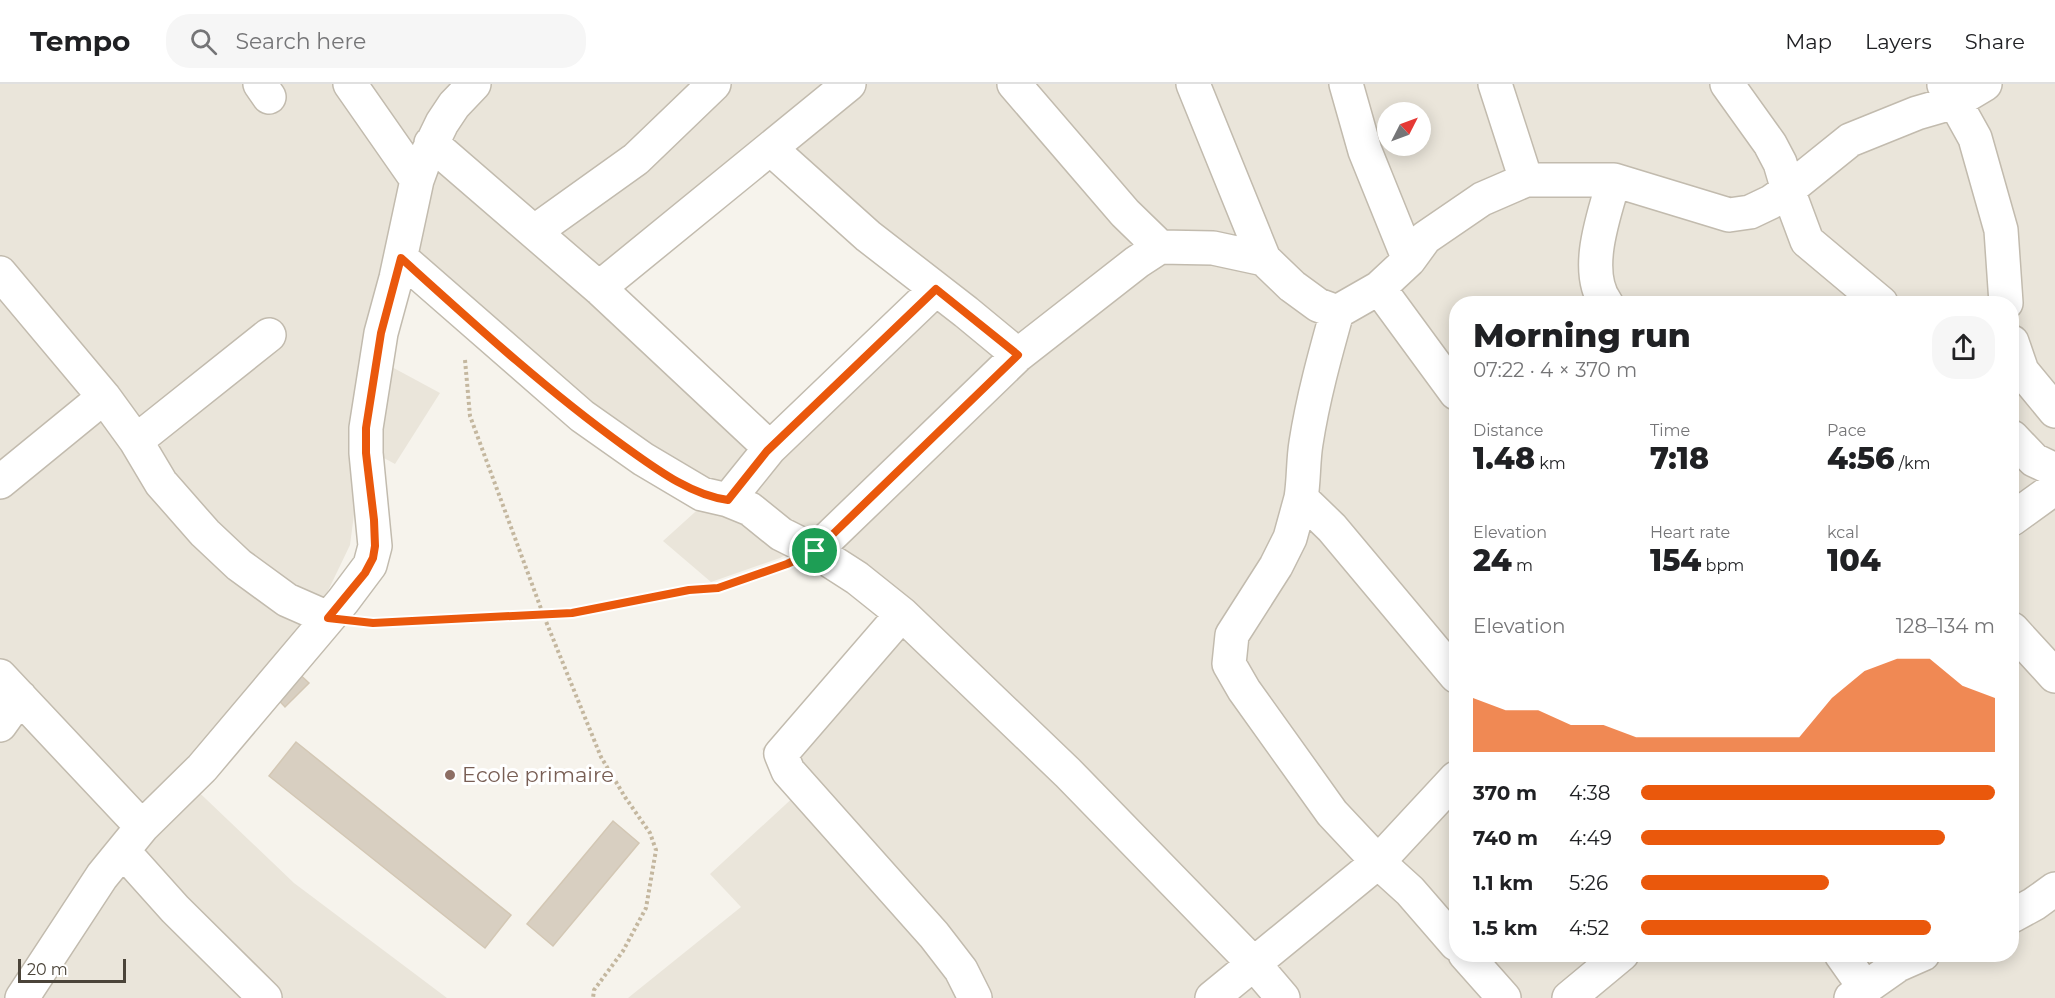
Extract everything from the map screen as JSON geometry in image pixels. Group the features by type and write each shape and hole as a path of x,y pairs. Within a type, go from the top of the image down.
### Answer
{"street":[{"path":"350,84 417,180"},
{"path":"22,998 102,876 133,839 202,768 365,573 373,558 374,520 366,453 366,428 381,333 401,258 417,180 431,143 454,105 474,84"},
{"path":"534,232 636,159 714,84"},
{"path":"599,288 849,84"},
{"path":"1014,84 1125,213 1160,247"},
{"path":"1193,84 1264,259 1292,286 1318,305 1337,312"},
{"path":"1346,84 1365,151 1410,260"},
{"path":"1495,84 1526,180"},
{"path":"1727,84 1770,144 1780,162 1808,242 1873,296"},
{"path":"1449,936 1410,891 1378,862 1332,813 1244,690 1229,664 1232,635 1276,566 1290,538 1301,498 1305,445 1316,388 1337,312 1379,288 1410,260 1425,238 1482,199 1526,180 1614,180 1729,215 1750,212 1788,190 1850,140 1917,113 1949,93 1985,84"},
{"path":"1949,93 1974,138 2001,230 2006,296"},
{"path":"431,143 599,288 770,448"},
{"path":"771,149 868,236 1018,355"},
{"path":"1601,296 1596,266 1600,232 1614,180"},
{"path":"815,551 1018,355 1137,262 1160,247 1213,248 1264,259"},
{"path":"401,258 582,416 643,459 702,494 728,500 750,509 781,534 815,551 857,578 902,614 1068,773 1254,964 1283,998"},
{"path":"0,273 104,397 136,441 161,483 205,533 239,565 287,600 328,618"},
{"path":"1379,288 1449,383"},
{"path":"728,500 770,448 936,289"},
{"path":"136,441 269,334"},
{"path":"2019,362 2022,371 2055,411"},
{"path":"0,482 104,397"},
{"path":"2019,444 2034,460 2055,470"},
{"path":"2019,514 2055,488"},
{"path":"1301,498 1332,528 1449,668"},
{"path":"902,614 781,754 789,771 934,935 961,970 975,998"},
{"path":"2019,637 2055,676"},
{"path":"10,687 133,839 175,909 265,998"},
{"path":"0,725 10,687"},
{"path":"1212,998 1378,862 1449,786"},
{"path":"2019,912 2055,890"},
{"path":"1472,962 1504,998"},
{"path":"1569,998 1612,962"},
{"path":"1844,962 1858,993 1905,962"}],"path":[{"path":"460,311 470,416 543,614 601,757 650,833 656,850 646,908 623,951 594,990 593,998"},
{"path":"328,618 373,623 572,613 689,590 718,588 787,564 815,551"}],"shaded area":[{"path":"0,84 2055,84 2055,998 628,998 741,907 710,874 798,793 762,749 892,611 808,541 780,558 711,582 663,541 705,503 390,240 364,352 440,393 395,464 349,439 357,492 350,545 326,595 315,613 185,779 294,883 447,998 0,998","holes":["766,137 927,298 764,439 588,286"]}],"building":[{"path":"295,670 309,683 285,707 272,693"},
{"path":"296,742 511,915 485,948 269,776"},
{"path":"613,821 639,843 553,946 527,924"}],"place":[{"name":"Ecole primaire","path":"450,775"}],"route":[{"path":"401,258 582,416 672,477 702,494 728,500 767,451 936,289 1018,355 815,551 787,564 718,588 689,590 572,613 373,623 328,618 365,573 373,558 374,520 366,453 366,428 381,333 401,258"}]}
